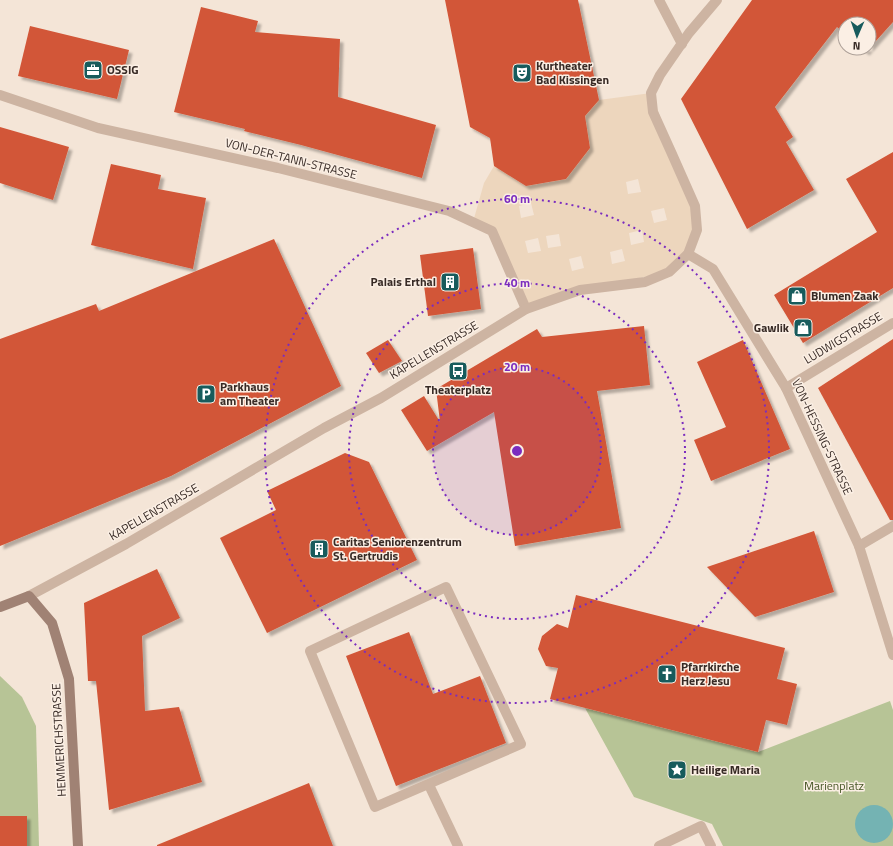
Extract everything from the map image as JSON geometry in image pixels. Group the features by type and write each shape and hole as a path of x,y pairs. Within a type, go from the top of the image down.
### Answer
{"street":[{"path":"659,0 682,44"},
{"name":"KAPELLENSTRASSE","path":"0,607 29,596 126,544 324,428 381,398 526,309 580,290 645,282 669,272 688,254 697,230 695,206 653,112 651,93 660,75 689,33 717,0"},
{"name":"VON-DER-TANN-STRASSE","path":"0,95 98,128 278,168 448,212 492,231 526,309"},
{"name":"VON-HESSING-STRASSE","path":"688,254 713,269 786,388 858,546 893,655"},
{"name":"LUDWIGSTRASSE","path":"786,388 893,323"},
{"path":"858,546 893,526"},
{"path":"446,587 521,744 428,785 375,808 310,651 446,587"},
{"name":"HEMMERICHSTRASSE","path":"29,596 52,623 69,679 78,846"},
{"path":"428,785 458,846"},
{"path":"659,846 701,826 711,846"}],"green space":[{"path":"0,676 22,697 36,726 39,846 0,846"},
{"name":"Marienplatz","path":"890,701 893,710 893,846 723,846 712,824 634,797 585,708 758,752"}],"shaded area":[{"path":"651,93 695,206 697,230 688,254 669,272 580,290 526,309 492,231 473,222 484,183 494,166 526,186 566,179 590,148 585,116 599,100","holes":["638,179 641,192 628,194 626,182","531,203 534,215 521,218 519,206","664,208 667,220 654,223 651,211","642,230 644,242 631,245 629,233","559,234 561,246 548,248 546,236","538,238 541,251 528,253 525,241","622,249 625,261 612,264 610,252","581,256 584,268 572,271 569,259"]}],"water":[{"path":"870,805 878,805 888,810 892,817 892,831 888,838 878,843 870,843 860,838 858,835 855,828 855,820 860,810 863,808"}],"building":[{"path":"445,0 578,0 599,100 585,116 590,148 566,179 526,186 494,166 490,138 470,127"},
{"path":"752,0 893,0 893,22 877,40 877,16 837,16 837,27 775,107 793,137 786,142 814,190 747,229 681,99"},
{"path":"201,7 258,21 255,32 340,39 338,97 436,125 422,178 244,131 245,129 174,112"},
{"path":"30,26 129,50 117,99 18,76"},
{"path":"0,127 69,147 53,200 0,183"},
{"path":"893,152 893,288 803,343 774,295 877,232 846,179"},
{"path":"111,164 161,175 158,189 206,198 193,269 91,245"},
{"name":"Parkhaus am Theater","path":"274,239 341,386 171,476 0,546 0,339 96,304 99,311"},
{"name":"Palais Erthal","path":"473,248 481,309 428,316 420,255"},
{"path":"644,326 650,385 597,391 621,528 515,546 494,412 427,451 401,410 424,396 440,422 436,389 537,329 542,337"},
{"path":"893,339 893,520 890,520 818,388"},
{"path":"388,340 402,361 379,373 366,353"},
{"path":"743,340 790,449 711,481 694,440 726,427 697,362"},
{"name":"Caritas Seniorenzentrum St. Gertrudis","path":"345,453 369,462 417,560 267,633 220,538 276,510 267,491"},
{"path":"814,531 834,592 755,617 707,567"},
{"path":"157,569 180,618 142,636 145,711 179,707 202,782 109,810 96,681 88,681 84,603"},
{"name":"Pfarrkirche Herz Jesu","path":"576,595 785,648 777,679 797,684 787,725 766,720 758,752 550,699 558,668 546,666 538,649 542,636 557,624 568,628"},
{"path":"409,632 433,694 480,676 506,743 396,786 346,656"},
{"path":"309,783 333,846 157,846 157,845"},
{"path":"0,816 27,816 27,846 0,846"}],"place":[{"name":"OSSIG","path":"93,70"},
{"name":"Kurtheater Bad Kissingen","path":"522,73"},
{"name":"Palais Erthal","path":"450,282"},
{"name":"Blumen Zaak","path":"797,296"},
{"name":"Gawlik","path":"803,328"},
{"name":"Theaterplatz","path":"458,371"},
{"name":"Parkhaus am Theater","path":"206,394"},
{"name":"Caritas Seniorenzentrum St. Gertrudis","path":"319,549"},
{"name":"Pfarrkirche Herz Jesu","path":"667,674"},
{"name":"Heilige Maria","path":"677,770"}]}
